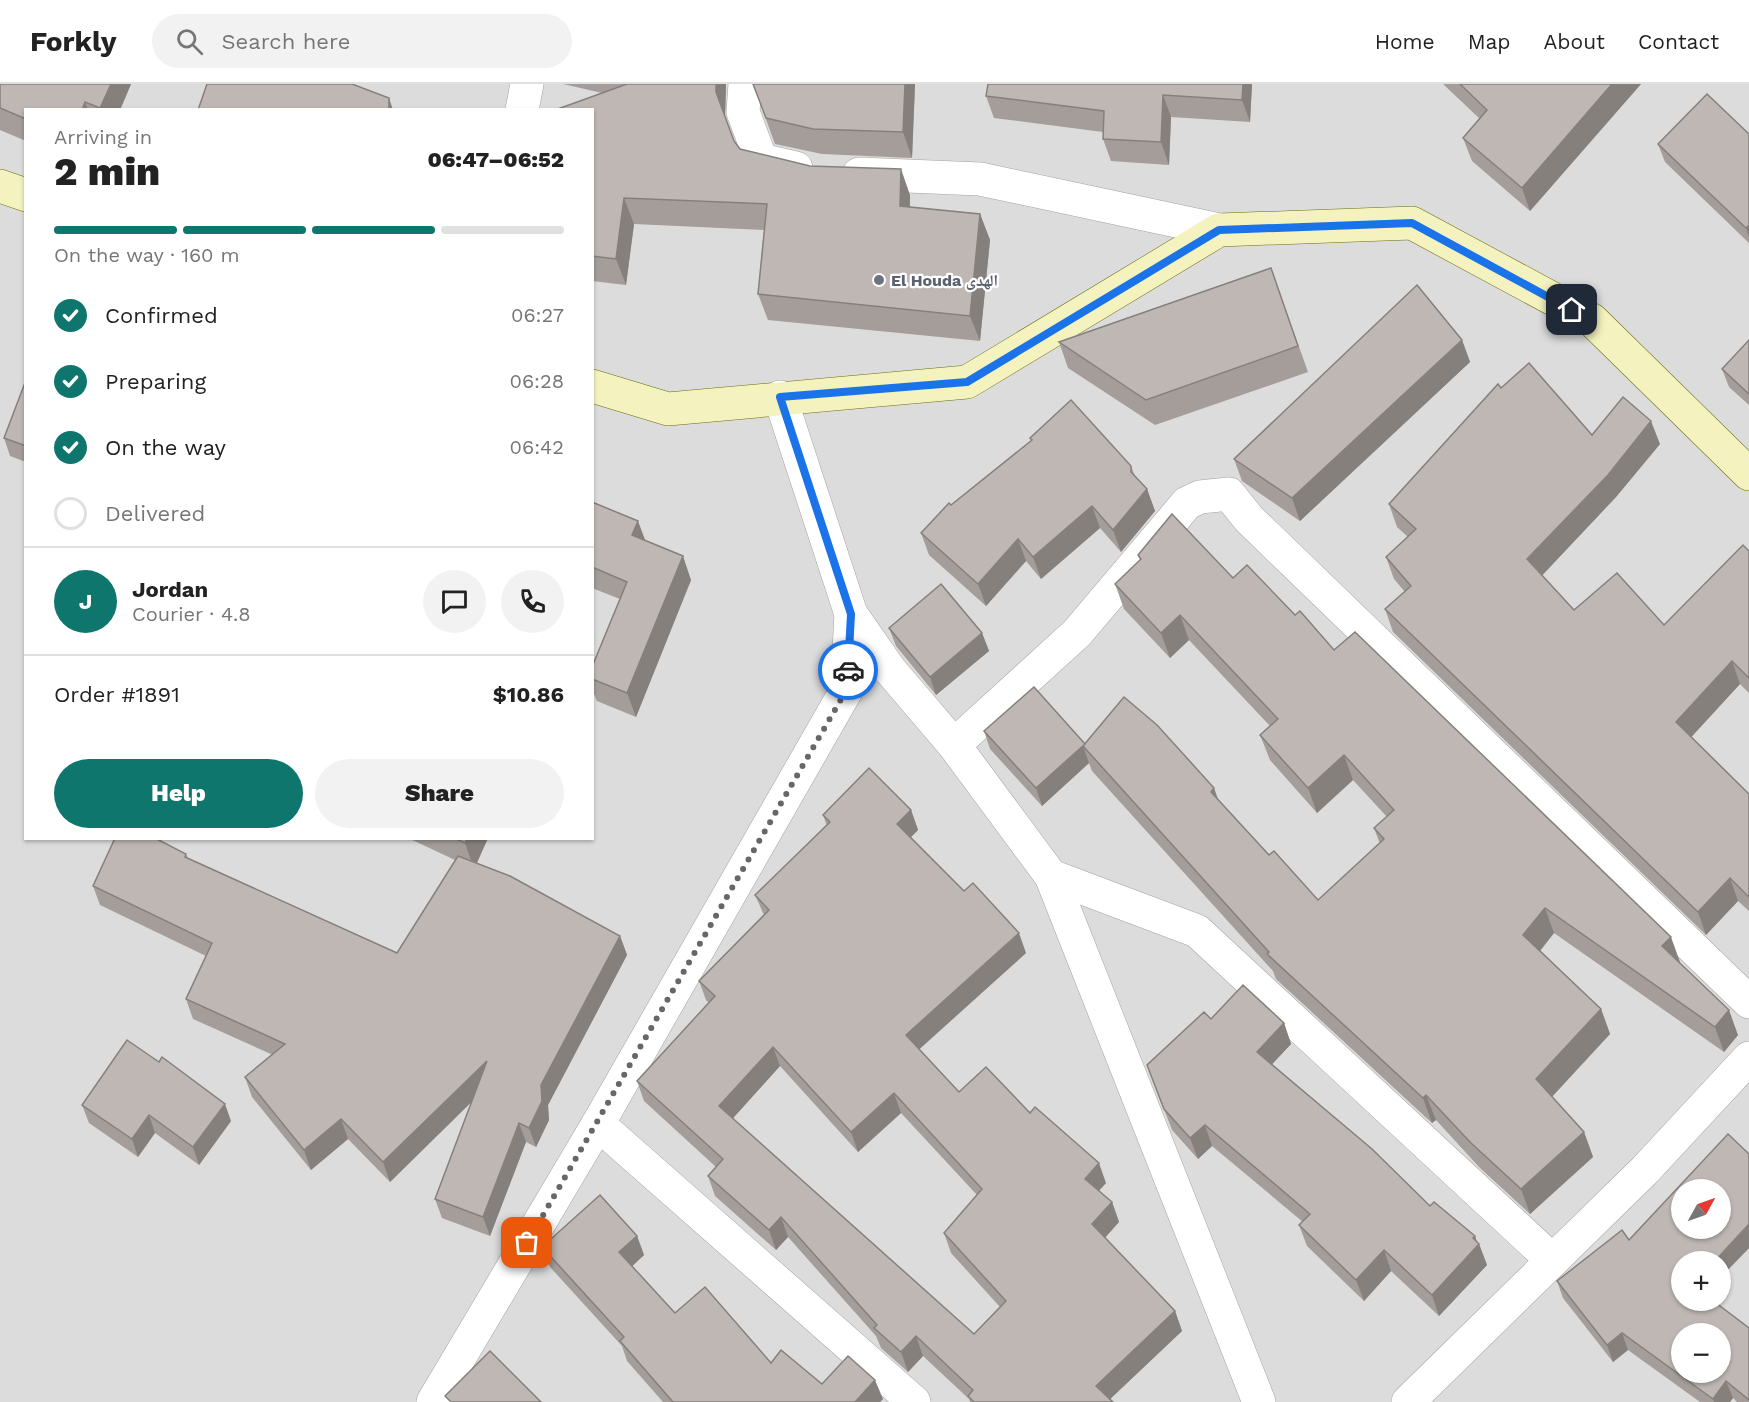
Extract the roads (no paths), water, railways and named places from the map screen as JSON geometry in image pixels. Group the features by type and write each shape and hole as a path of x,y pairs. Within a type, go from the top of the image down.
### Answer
{"main road":[{"path":"0,186 24,194"},
{"path":"594,387 668,409 780,397 967,382 1219,230 1412,223 1592,320 1749,474"}],"street":[{"path":"522,108 527,84"},
{"path":"745,84 743,112 761,160 820,173 980,179 1219,230"},
{"path":"780,397 851,614 890,670 954,745 1051,876 1259,1402"},
{"path":"954,745 1077,633 1187,503 1200,497 1229,494 1249,519 1749,1002"},
{"path":"433,1402 598,1124 847,689 851,614"},
{"path":"1051,876 1197,931 1552,1260"},
{"path":"1408,1402 1645,1170 1749,1058"},
{"path":"598,1124 914,1402"}],"place":[{"name":"El Houda الهدى","path":"879,280"}]}
